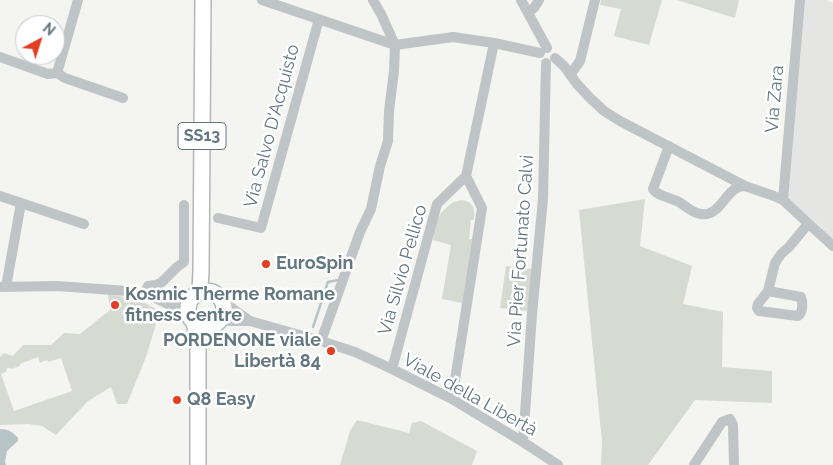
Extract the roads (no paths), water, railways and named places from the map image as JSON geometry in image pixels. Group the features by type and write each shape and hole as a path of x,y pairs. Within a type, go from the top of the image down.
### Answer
{"main road":[{"name":"SS13","path":"198,465 203,0"},
{"name":"SS13","path":"198,350 224,311 201,303"},
{"path":"201,303 201,327 210,327 217,323"}],"street":[{"path":"57,73 78,0"},
{"path":"262,0 395,45 453,37 544,50"},
{"path":"321,341 360,232 372,209 380,166 388,141 395,45 374,0"},
{"path":"521,0 544,50"},
{"path":"528,13 539,0"},
{"path":"570,75 580,61 595,0"},
{"name":"Via Zara","path":"783,200 800,0"},
{"name":"Via Salvo D'Acquisto","path":"218,218 261,228 319,19"},
{"path":"452,399 482,208 466,176 494,43"},
{"path":"544,50 540,56 542,60 564,66 590,98 604,111 635,130 746,186 783,200 833,246"},
{"path":"0,57 48,74 57,73 65,78 123,98"},
{"name":"Via Pier Fortunato Calvi","path":"523,442 532,314 543,199 550,61"},
{"path":"669,146 653,189 658,194 680,202 696,213 706,214 717,209 736,188 746,186"},
{"name":"Via Silvio Pellico","path":"392,369 438,204 466,176"},
{"path":"0,196 84,224"},
{"path":"3,287 21,203"},
{"path":"147,295 148,286 161,283 184,262 184,205"},
{"path":"768,292 775,263 808,224"},
{"name":"Viale della Libertà","path":"3,287 57,286 127,291 147,295 170,305 201,303 321,341 355,352 452,399 558,465"},
{"name":"Viale della Libertà","path":"217,323 250,320"},
{"path":"694,465 722,422 730,419 733,425 734,465"}],"waterway":[{"path":"313,327 328,282 338,280"}],"place":[{"name":"EuroSpin","path":"266,264"},
{"name":"Kosmic Therme Romane fitness centre","path":"115,305"},
{"name":"PORDENONE viale Libertà 84","path":"331,351"},
{"name":"Q8 Easy","path":"177,400"}]}
